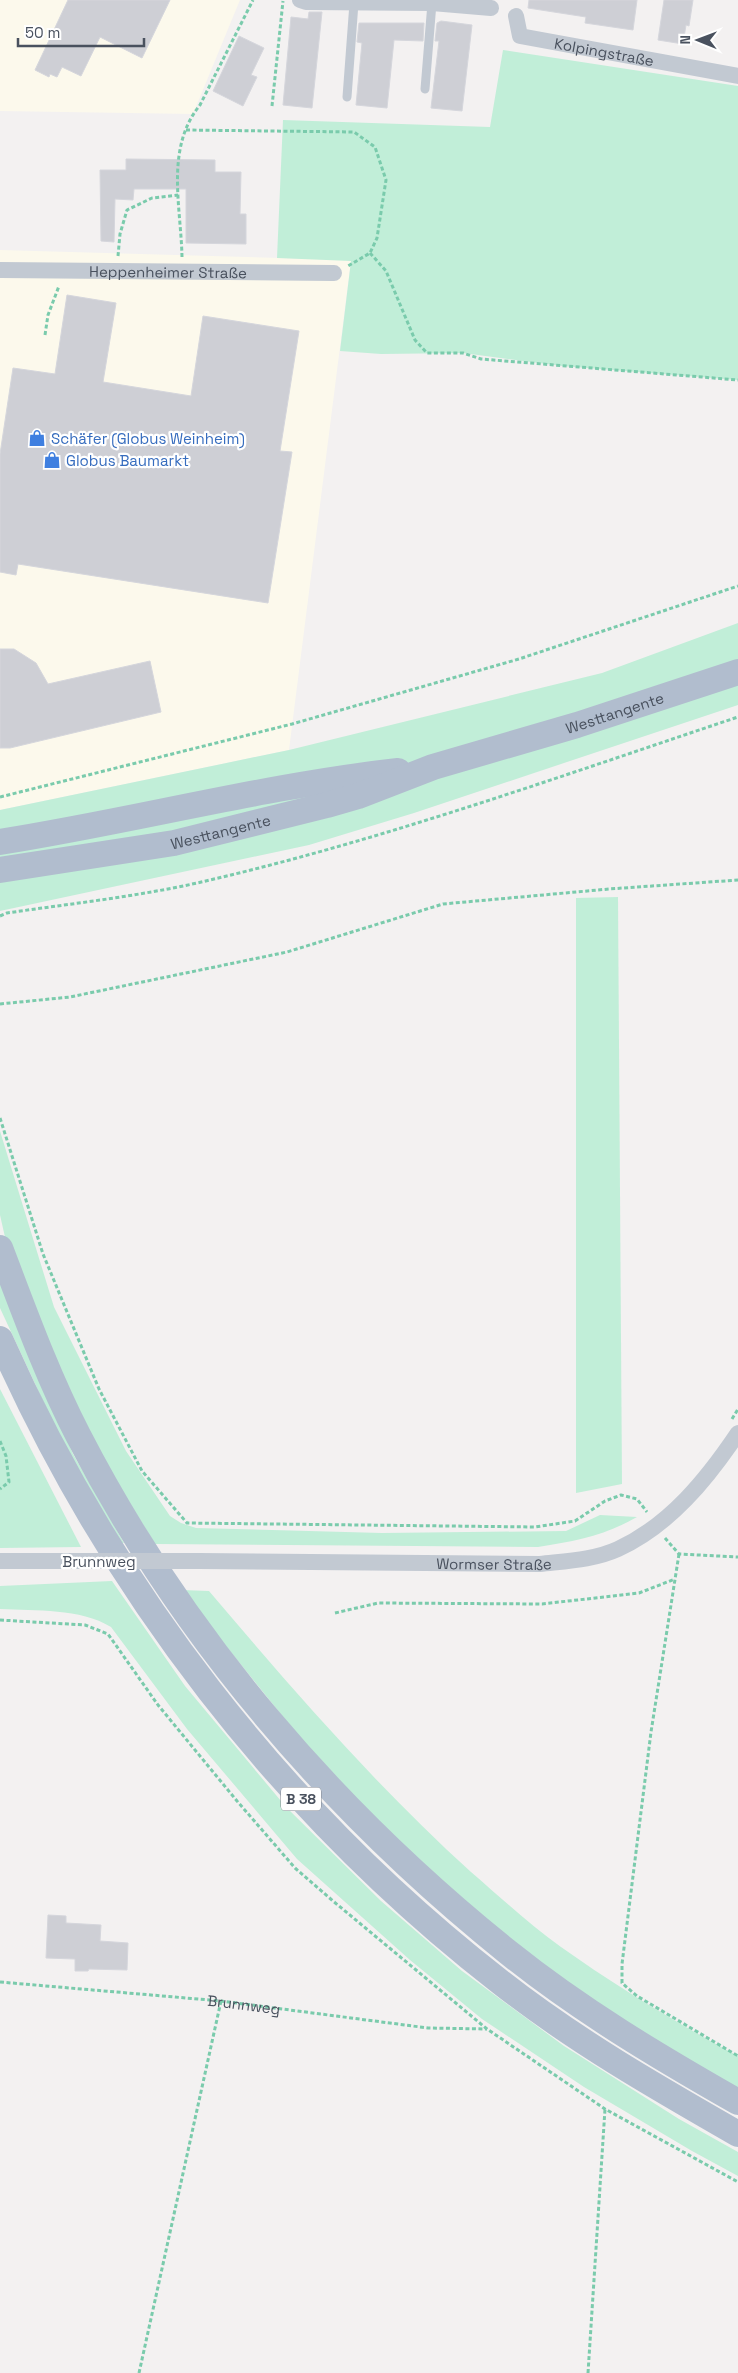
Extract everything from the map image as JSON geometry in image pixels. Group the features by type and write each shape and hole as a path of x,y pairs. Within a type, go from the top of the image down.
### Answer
{"main road":[{"name":"Westtangente","path":"0,870 174,843 250,826 358,796 433,767 577,725 738,672"},
{"name":"Westtangente","path":"0,842 75,830 285,787 345,777 433,767"},
{"name":"B 38","path":"0,1248 39,1350 78,1435 118,1506 166,1584 216,1654 304,1762 367,1828 436,1892 512,1955 607,2024 738,2102"},
{"name":"B 38","path":"0,1339 50,1444 89,1513 140,1595 189,1664 241,1732 277,1773 344,1843 398,1894 500,1982 603,2054 738,2134"}],"street":[{"path":"300,0 306,2 432,4 490,8"},
{"name":"Kolpingstraße","path":"516,16 520,36 738,76"},
{"name":"Heppenheimer Straße","path":"0,270 334,273"},
{"name":"Wormser Straße","path":"198,1561 540,1564 585,1559 618,1549 656,1526 688,1498 715,1468 733,1428"},
{"name":"Brunnweg","path":"0,1561 198,1561"}],"lane":[{"path":"347,97 354,3"},
{"path":"425,89 432,4"}],"path":[{"path":"182,260 178,195 179,148 186,130 253,0"},
{"path":"272,106 283,0"},
{"path":"186,130 354,132 375,148 386,180 376,238 370,253 334,273"},
{"path":"118,260 120,234 126,210 152,198 178,195"},
{"path":"370,253 386,271 415,340 427,353 462,353 481,359 738,380"},
{"path":"45,335 48,315 59,286 54,271"},
{"path":"0,797 292,724 519,659 738,586"},
{"path":"0,916 7,913 124,897 210,880 353,844 738,717"},
{"path":"0,1004 70,997 287,952 443,904 738,880"},
{"path":"0,1118 43,1254 99,1389 142,1471 186,1523 534,1527 575,1521 605,1501 621,1495 637,1499 650,1516"},
{"path":"733,1428 738,1409"},
{"path":"0,1440 6,1456 9,1482 0,1489"},
{"path":"666,1538 678,1554 651,1732 622,1964 622,1983 637,1996 738,2056"},
{"path":"678,1554 738,1557"},
{"path":"335,1613 378,1603 542,1604 639,1593 675,1579"},
{"path":"0,1620 85,1625 108,1634 158,1705 295,1868 487,2029 605,2109 738,2182"},
{"name":"Brunnweg","path":"0,1982 221,2001 428,2028 487,2029"},
{"path":"139,2373 221,2001"},
{"path":"588,2373 605,2109"}],"shaded area":[{"path":"0,0 240,0 193,114 0,111"},
{"path":"0,250 351,260 289,750 0,810"}],"green space":[{"path":"503,50 738,86 738,380 562,366 463,353 381,354 340,351 351,261 277,258 283,120 490,127"},
{"path":"738,623 738,705 414,813 309,845 0,911 0,810 289,750 602,673"},
{"path":"618,897 622,1484 576,1493 576,898"},
{"path":"0,1131 54,1307 126,1451 170,1516 181,1523 196,1528 382,1533 566,1531 600,1515 637,1517 613,1529 589,1537 538,1547 155,1544 76,1416 7,1246 0,1215"},
{"path":"0,1277 28,1349 73,1454 124,1543 118,1543 56,1429 0,1308"},
{"path":"0,1389 81,1547 0,1548"},
{"path":"112,1581 185,1686 286,1807 381,1901 462,1971 564,2046 679,2119 738,2152 738,2176 584,2087 482,2019 410,1960 297,1859 187,1729 111,1627 86,1616 72,1613 0,1609 0,1586"},
{"path":"181,1590 209,1591 303,1700 368,1771 471,1872 527,1920 582,1962 625,1990 738,2056 738,2090 620,2022 490,1925 353,1804"}],"building":[{"path":"68,0 170,0 142,58 100,37 81,76 62,67 57,77 50,74 49,77 35,70"},
{"path":"529,0 637,0 633,30 585,23 586,17 528,8"},
{"path":"664,0 693,0 689,26 686,25 683,44 658,40"},
{"path":"309,12 322,12 312,108 283,105 291,17 308,19"},
{"path":"441,21 472,25 462,111 431,108 439,41 435,41 437,23"},
{"path":"359,23 424,23 423,41 394,40 387,108 356,105 362,43 357,42"},
{"path":"239,36 264,48 251,75 257,77 243,106 213,91"},
{"path":"126,159 215,160 215,172 241,172 240,214 246,214 246,244 186,243 186,189 134,189 133,200 115,199 114,242 101,241 100,170 126,170"},
{"path":"67,295 116,303 103,382 191,396 203,316 299,331 280,451 292,452 268,603 18,564 16,575 0,572 0,454 13,368 55,374"},
{"path":"0,649 14,649 36,663 48,684 150,661 161,712 10,748 0,748"},
{"path":"48,1915 66,1916 66,1923 101,1925 100,1941 128,1943 127,1970 89,1969 88,1971 75,1971 75,1959 46,1958"}],"place":[{"name":"Schäfer (Globus Weinheim)","path":"37,438"},
{"name":"Globus Baumarkt","path":"52,460"}]}
